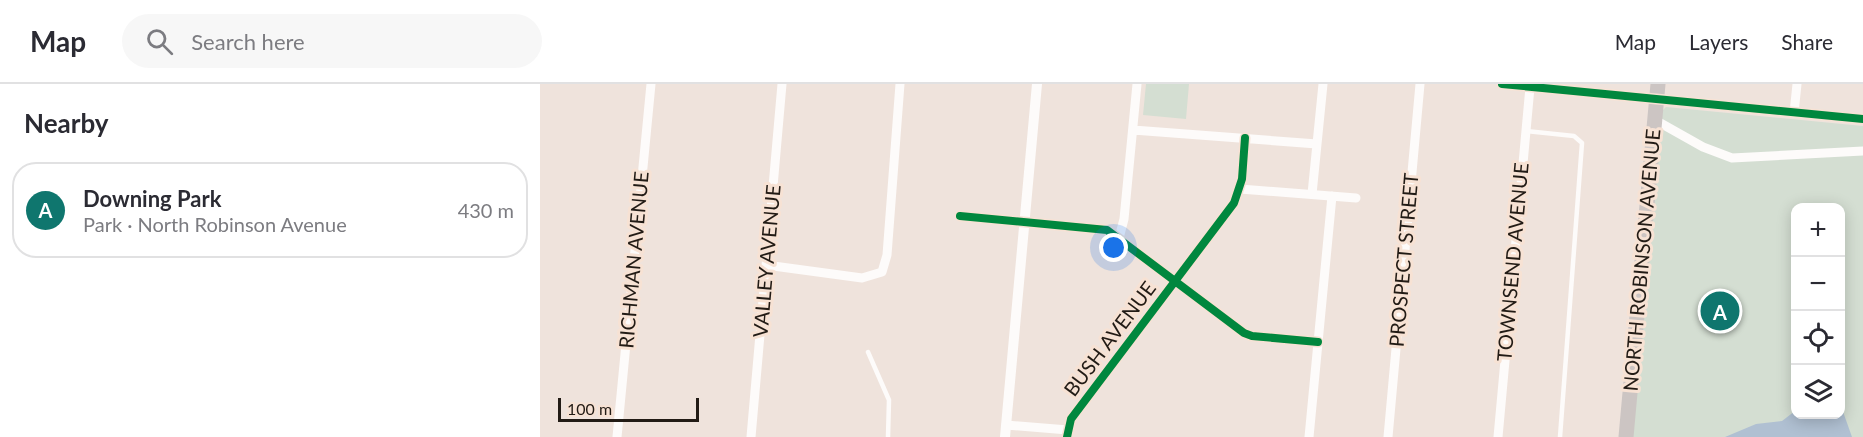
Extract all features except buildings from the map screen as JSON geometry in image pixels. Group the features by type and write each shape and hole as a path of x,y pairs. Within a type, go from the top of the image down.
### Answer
{"highway":[{"name":"NORTH ROBINSON AVENUE","path":"1626,437 1658,91"}],"street":[{"name":"RICHMAN AVENUE","path":"617,437 651,84"},
{"name":"VALLEY AVENUE","path":"751,437 782,84"},
{"path":"766,265 862,278 877,275 885,267 900,84"},
{"path":"1005,437 1037,84"},
{"path":"1119,238 1124,219 1137,84"},
{"path":"1312,194 1323,84"},
{"name":"PROSPECT STREET","path":"1388,437 1419,84"},
{"path":"1502,84 1658,91 1794,113 1863,119"},
{"path":"1794,113 1797,84"},
{"name":"TOWNSEND AVENUE","path":"1498,437 1530,87"},
{"path":"1655,120 1702,147 1732,158 1863,151"},
{"path":"1133,130 1317,144"},
{"name":"BUSH AVENUE","path":"1006,425 1067,433 1071,419 1234,203 1240,189 1245,138"},
{"path":"1240,189 1356,198"},
{"path":"1310,437 1332,196"},
{"path":"960,216 1099,228 1119,238 1244,333 1252,336 1318,342"}],"lane":[{"path":"1526,131 1574,136 1582,142 1560,437"},
{"path":"868,352 889,400 888,437"}],"shaded area":[{"path":"1146,84 1189,84 1186,119 1143,115"},
{"path":"1666,107 1863,126 1863,437 1632,437 1662,111"}],"water":[{"path":"1791,414 1791,419 1845,417 1852,437 1725,437 1756,424 1782,421"}],"cycle path":[{"path":"1502,84 1863,119"},
{"path":"1067,437 1071,419 1234,203 1242,179 1245,138"},
{"path":"960,216 1107,230 1244,333 1252,336 1318,342"}],"place":[{"name":"Downing Park","path":"1720,311"}]}
